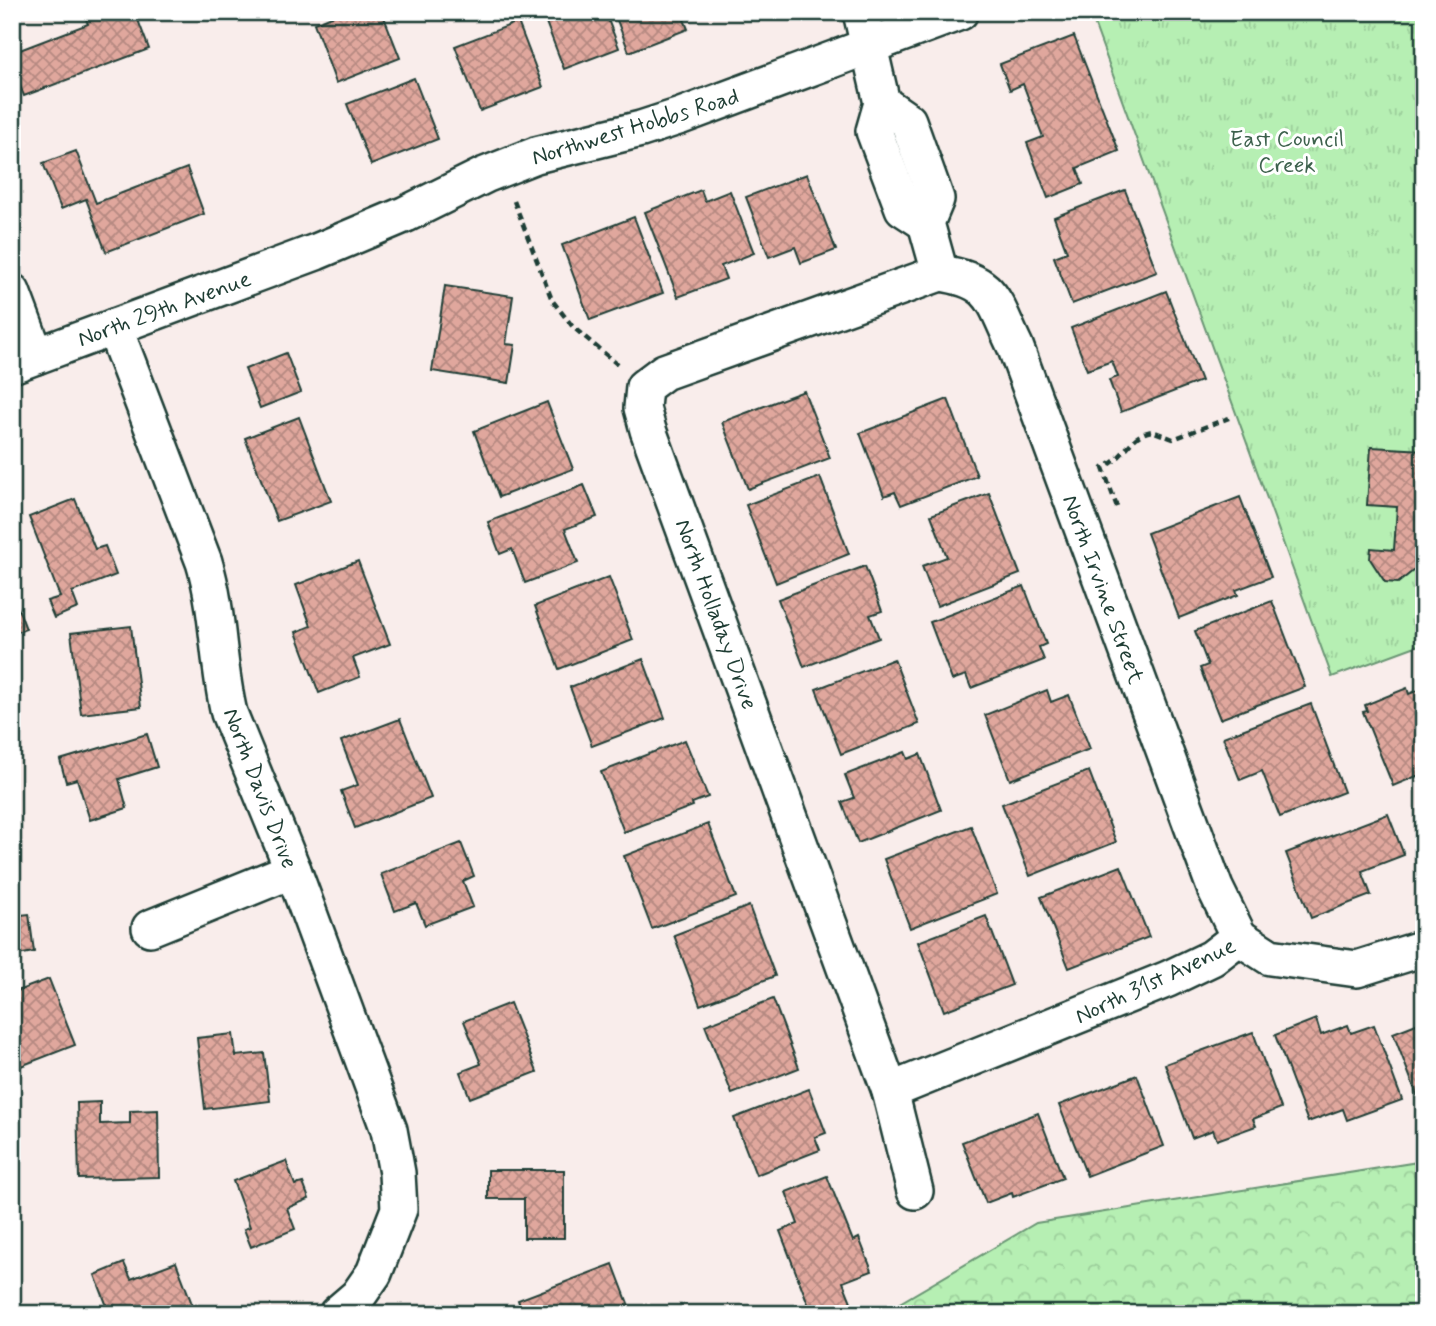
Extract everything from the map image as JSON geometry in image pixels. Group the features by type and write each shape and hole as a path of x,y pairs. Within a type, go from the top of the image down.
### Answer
{"street":[{"path":"644,387 664,372 940,273 926,223 936,199 908,121 882,103 861,12"},
{"name":"Northwest Hobbs Road","path":"316,252 406,214 485,175 546,152 641,129 681,116 960,12"},
{"name":"North 29th Avenue","path":"24,360 316,252"},
{"name":"North Irvine Street","path":"940,273 964,276 989,291 1015,346 1215,888 1238,937"},
{"path":"12,292 24,360"},
{"name":"North Davis Drive","path":"114,327 205,562 212,589 223,687 229,713 293,870 389,1130 397,1173 399,1209 374,1273 358,1296 337,1314"},
{"name":"North Holladay Drive","path":"644,387 642,408 648,430 890,1091 915,1191"},
{"path":"149,929 293,870"},
{"name":"North 31st Avenue","path":"890,1091 1168,979 1212,958 1238,937 1270,957 1357,970 1424,948"}],"path":[{"path":"502,169 552,300 573,327 644,387"},
{"path":"1117,507 1103,468 1116,462 1134,438 1152,431 1173,439 1228,418"}],"green space":[{"name":"East Council Creek","path":"1090,12 1424,12 1424,643 1332,677"},
{"path":"1424,1161 1424,1314 881,1314 1036,1223"}],"building":[{"path":"83,12 135,12 149,49 24,96 12,66 12,53 88,24"},
{"path":"342,12 382,12 400,58 336,83 314,23"},
{"path":"542,12 605,12 619,48 564,69"},
{"path":"614,12 681,12 688,29 629,52"},
{"path":"518,22 543,87 480,111 455,46"},
{"path":"1074,36 1119,151 1077,168 1083,184 1048,198 1027,143 1043,137 1023,84 1010,90 1000,64"},
{"path":"414,78 438,139 371,165 347,104"},
{"path":"76,151 96,203 187,168 204,214 106,252 86,199 61,209 43,163"},
{"path":"807,174 836,250 801,263 795,247 769,257 746,197"},
{"path":"701,190 705,201 730,191 754,253 721,266 726,279 678,297 645,212"},
{"path":"1125,190 1157,272 1072,304 1054,257 1067,252 1054,217"},
{"path":"634,217 663,293 590,320 562,245"},
{"path":"445,286 513,296 506,344 515,345 509,383 432,371"},
{"path":"1166,291 1201,381 1121,412 1109,380 1118,377 1112,361 1087,370 1071,328"},
{"path":"286,353 301,392 260,408 245,369"},
{"path":"804,391 830,458 748,489 722,422"},
{"path":"948,399 977,476 901,505 895,492 884,496 860,433"},
{"path":"547,402 573,469 499,497 474,431"},
{"path":"299,417 331,501 277,521 245,438"},
{"path":"1371,447 1424,450 1424,562 1398,583 1385,582 1370,559 1371,548 1394,550 1397,507 1367,505"},
{"path":"820,477 849,554 776,583 746,505"},
{"path":"584,485 597,517 565,529 578,563 525,583 512,549 500,554 488,522"},
{"path":"989,493 1020,574 937,606 922,566 947,557 931,515"},
{"path":"1240,497 1271,577 1236,590 1238,595 1179,618 1147,533"},
{"path":"75,499 95,549 105,546 116,575 72,592 78,608 54,618 47,601 60,597 29,517"},
{"path":"358,561 390,644 353,658 360,677 319,693 296,632 311,626 296,585"},
{"path":"865,566 882,611 870,615 879,638 804,667 778,599"},
{"path":"609,577 633,640 559,669 535,606"},
{"path":"1024,586 1046,644 1039,647 1044,660 971,688 966,675 952,680 930,622"},
{"path":"12,592 26,629 12,634"},
{"path":"1272,601 1305,687 1220,719 1200,668 1208,665 1195,631"},
{"path":"131,626 141,707 81,714 71,633"},
{"path":"643,659 665,718 592,746 570,687"},
{"path":"894,659 919,724 841,754 816,689"},
{"path":"1407,688 1409,694 1424,688 1424,773 1393,786 1363,712 1367,711 1365,705"},
{"path":"1047,690 1051,702 1069,695 1090,749 1010,780 985,715"},
{"path":"1311,704 1344,792 1280,817 1262,771 1240,780 1223,737"},
{"path":"400,719 431,798 355,828 341,791 358,785 341,741"},
{"path":"147,734 157,767 119,779 127,808 90,820 77,779 66,782 60,760"},
{"path":"685,740 708,797 692,803 693,806 624,832 601,772"},
{"path":"905,752 908,759 920,754 941,810 858,843 842,802 854,798 845,775"},
{"path":"1089,771 1116,842 1030,876 1002,804"},
{"path":"1388,814 1404,855 1362,871 1371,895 1311,918 1286,853"},
{"path":"708,824 736,897 652,929 624,856"},
{"path":"971,826 997,894 910,928 884,859"},
{"path":"461,843 474,876 463,881 473,907 425,925 416,903 395,911 381,874"},
{"path":"1121,866 1149,937 1069,968 1041,897"},
{"path":"749,906 775,976 700,1005 674,935"},
{"path":"29,914 34,952 12,956 12,916"},
{"path":"986,916 1012,985 944,1011 918,942"},
{"path":"49,979 75,1045 21,1066 12,1044 12,993"},
{"path":"773,999 799,1068 732,1094 705,1025"},
{"path":"510,1003 537,1072 470,1098 460,1072 481,1064 464,1021"},
{"path":"1316,1019 1321,1035 1348,1025 1351,1033 1374,1025 1402,1100 1347,1120 1343,1109 1308,1122 1275,1035"},
{"path":"1424,1021 1424,1113 1393,1033"},
{"path":"1253,1032 1281,1108 1253,1119 1256,1126 1217,1140 1213,1130 1192,1138 1165,1064"},
{"path":"233,1034 236,1056 264,1053 270,1101 205,1109 197,1038"},
{"path":"1137,1075 1164,1146 1087,1176 1059,1105"},
{"path":"809,1089 826,1133 815,1137 820,1150 756,1175 734,1118"},
{"path":"100,1102 100,1124 130,1123 130,1111 158,1110 159,1177 79,1179 77,1103"},
{"path":"1038,1113 1063,1178 1013,1197 1012,1193 986,1203 962,1142"},
{"path":"286,1161 295,1185 303,1183 309,1199 287,1208 295,1229 251,1247 244,1229 250,1227 233,1181"},
{"path":"488,1170 564,1170 564,1238 524,1238 524,1199 488,1199"},
{"path":"827,1176 853,1241 859,1238 872,1271 843,1282 851,1302 820,1314 812,1314 780,1231 798,1224 786,1192"},
{"path":"176,1262 192,1304 166,1314 110,1314 95,1275 124,1263 131,1279"},
{"path":"613,1264 632,1314 523,1314 518,1300"}]}
